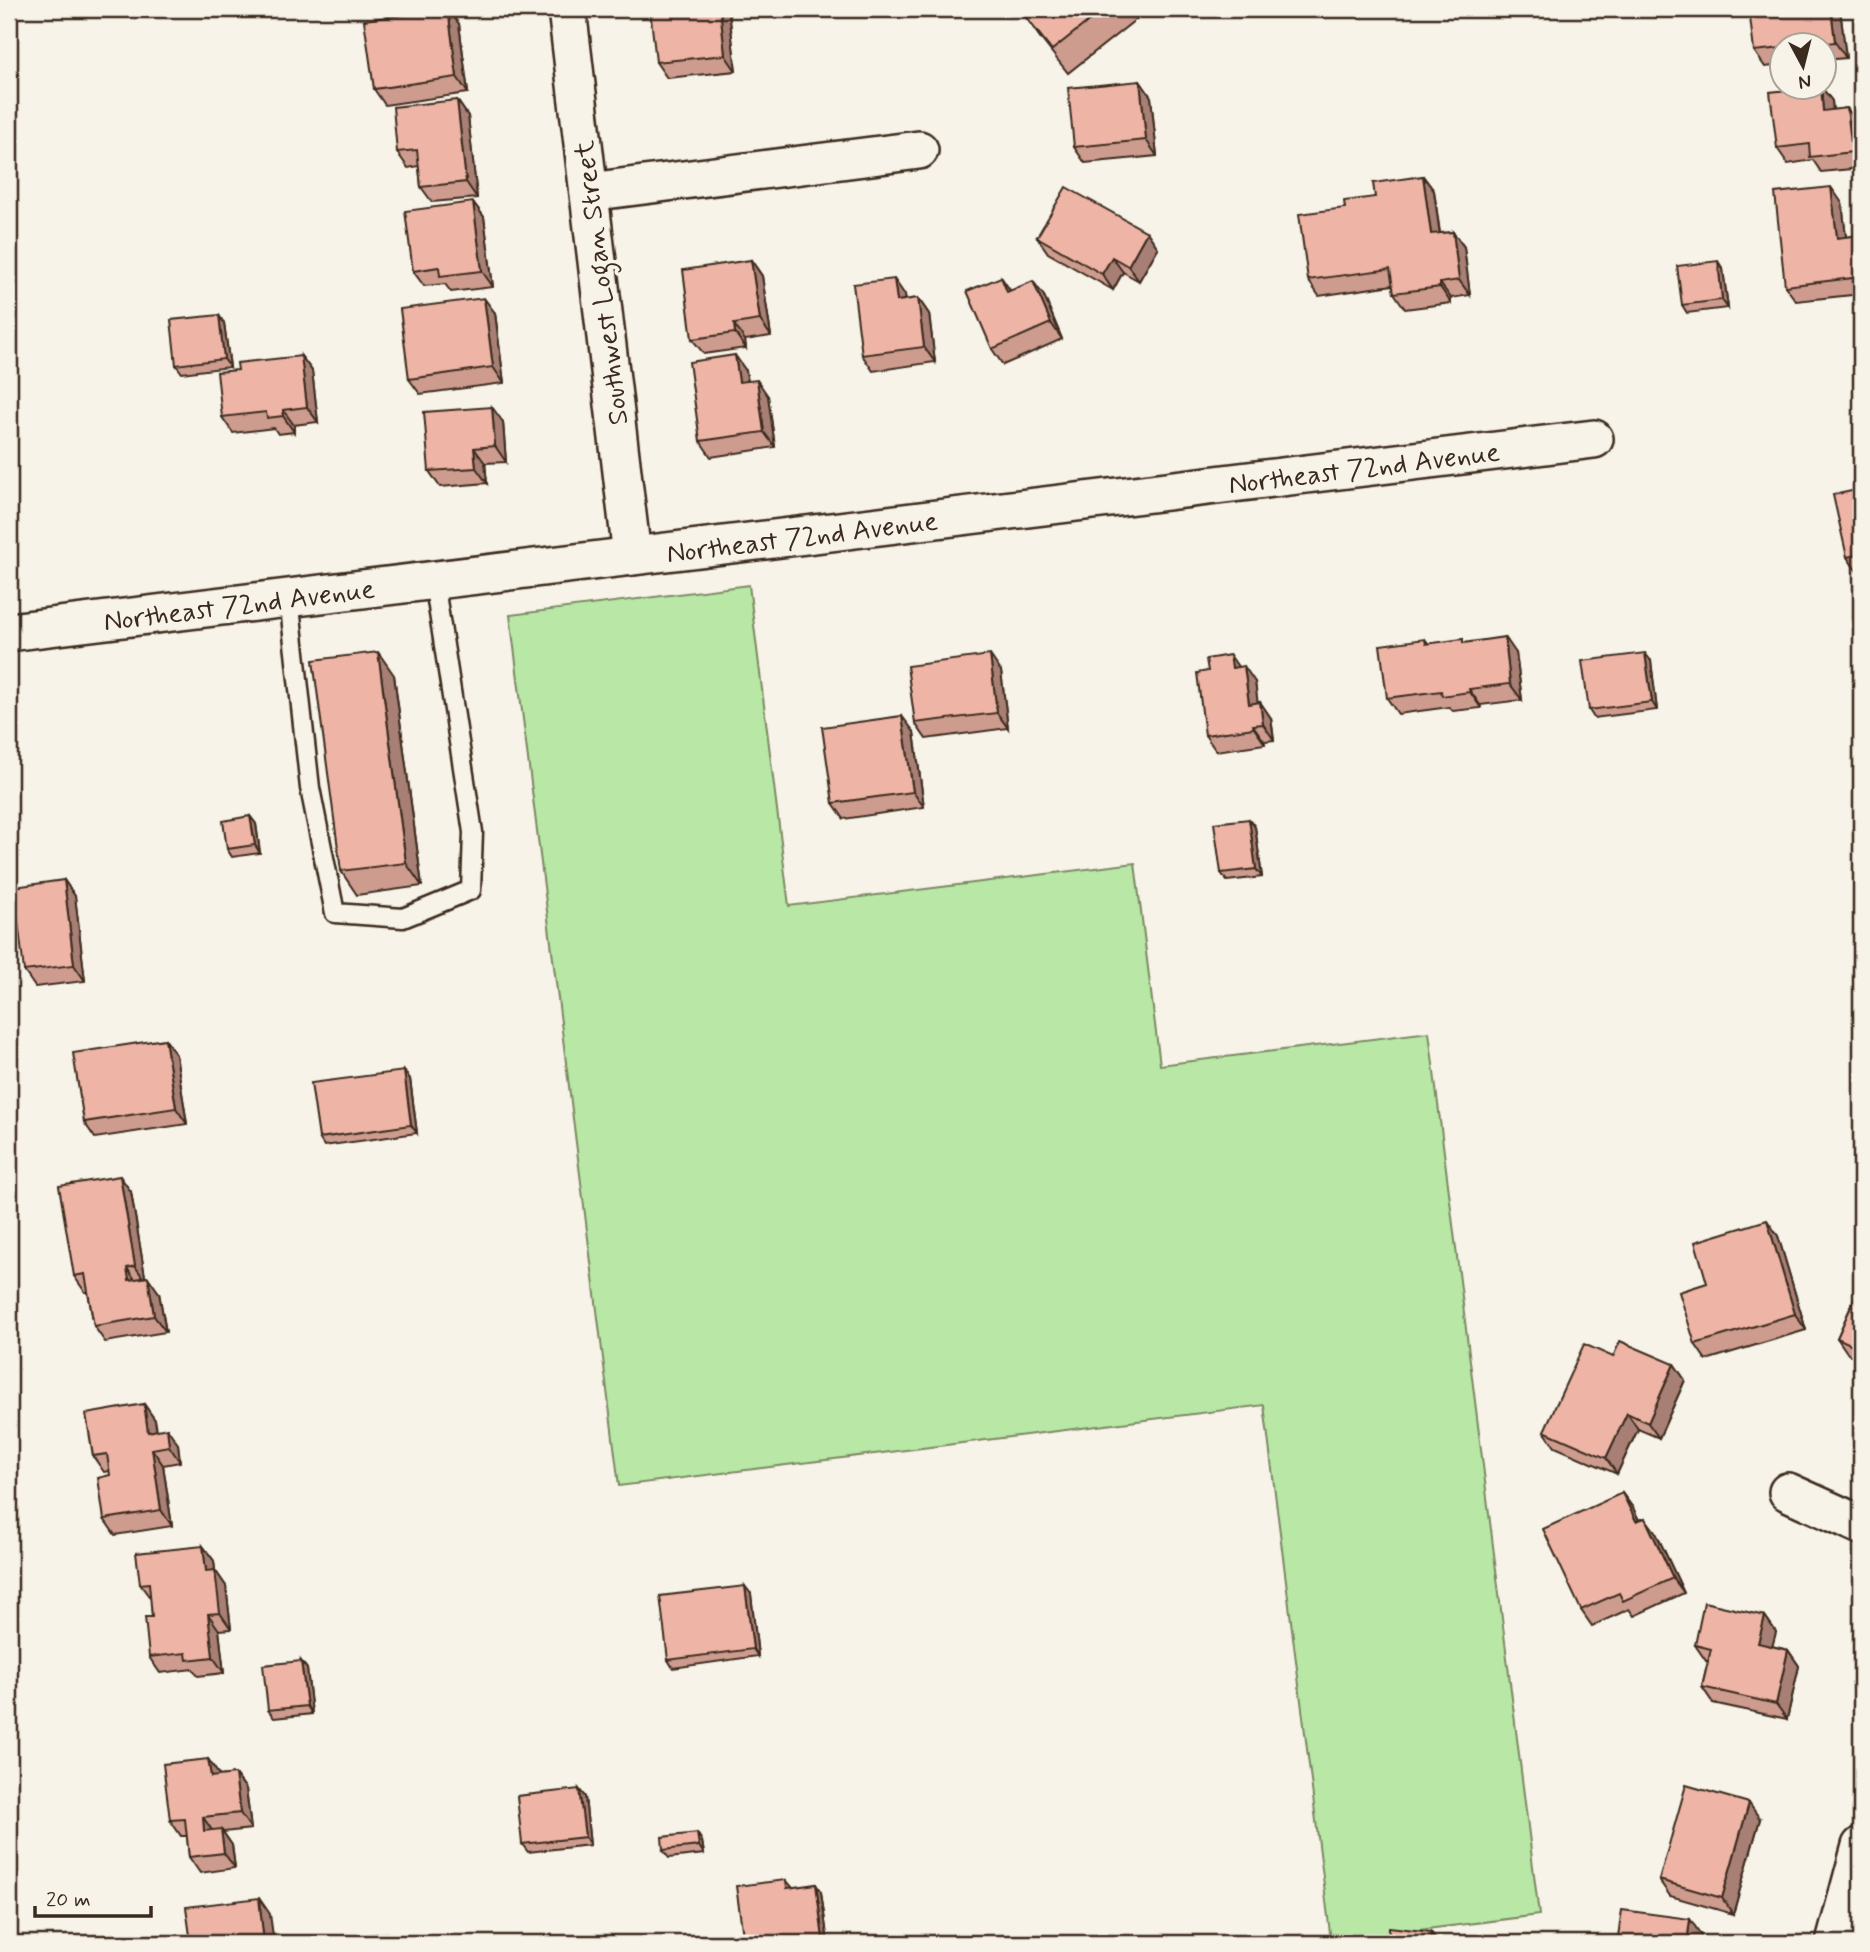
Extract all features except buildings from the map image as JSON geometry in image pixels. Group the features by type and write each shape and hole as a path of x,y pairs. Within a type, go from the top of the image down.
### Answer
{"street":[{"name":"Southwest Logan Street","path":"567,9 632,556"},
{"path":"589,192 919,150"},
{"name":"Northeast 72nd Avenue","path":"9,632 1594,439"},
{"path":"1788,1492 1861,1525"},
{"path":"1835,1943 1861,1846"}],"lane":[{"path":"289,598 310,788 335,913 403,918 471,890 473,832 434,580"}],"green space":[{"path":"749,585 789,906 1135,863 1160,1065 1429,1032 1539,1915 1331,1941 1264,1405 619,1486 510,615"}]}
